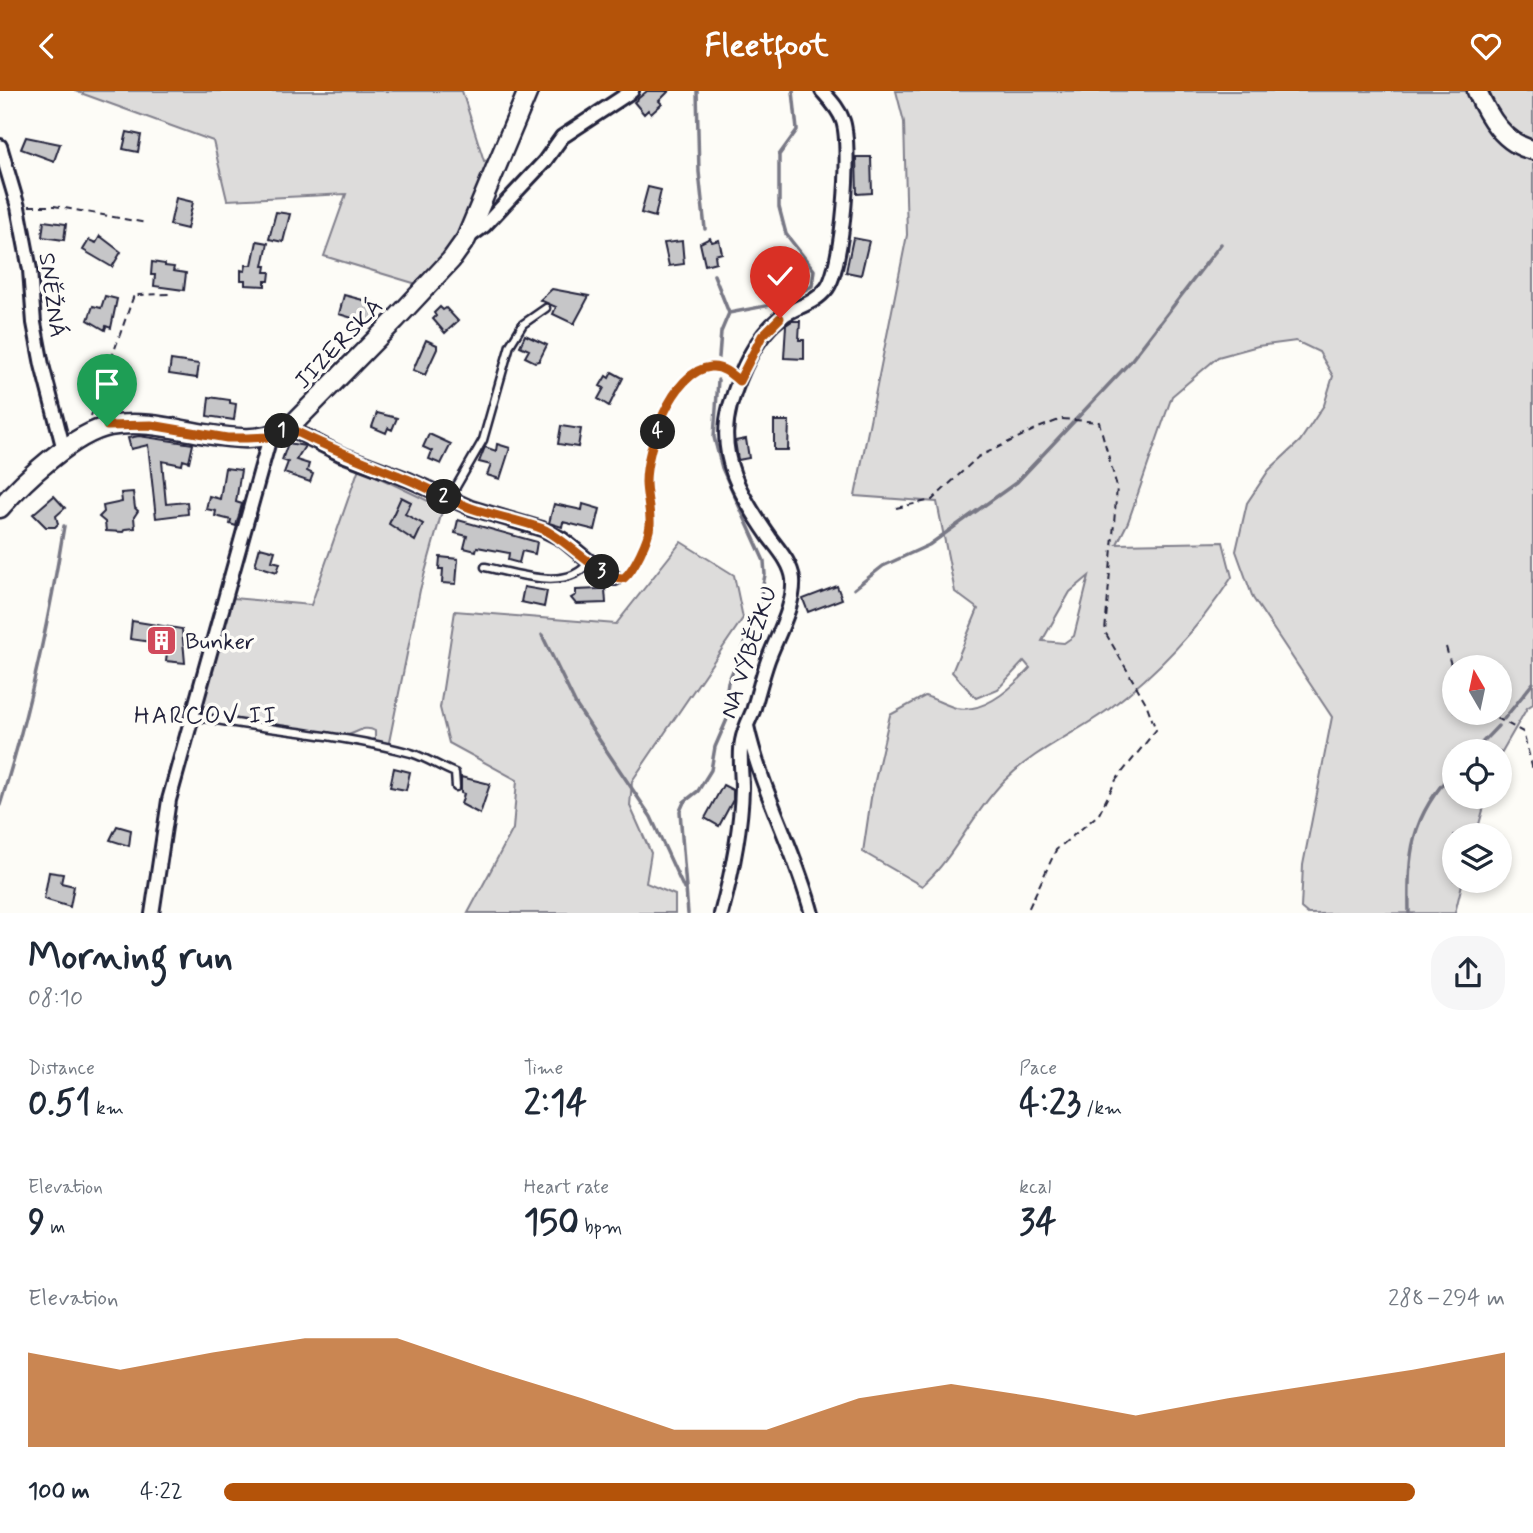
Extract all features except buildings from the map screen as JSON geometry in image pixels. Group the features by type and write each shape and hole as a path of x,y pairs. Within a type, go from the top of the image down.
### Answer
{"street":[{"name":"JIZERSKÁ","path":"0,508 64,450 107,426 151,425 227,438 270,437 289,428 395,320 451,260 466,239 528,91"},
{"name":"JIZERSKÁ","path":"466,239 484,226 544,162 562,137 632,91"},
{"name":"NA VÝBĚŽKU","path":"721,913 730,880 738,829 742,790 742,741 788,609 793,580 787,561 744,499 729,460 726,425 739,381 762,336 780,318 815,300 827,288 831,279 843,223 846,153 844,124 837,109 822,91"},
{"path":"1477,91 1486,111 1507,137 1517,145 1533,150"},
{"name":"SNĚŽNÁ","path":"0,146 18,207 30,270 34,323 64,450"},
{"path":"289,428 340,454 409,480 449,499 542,529 562,540 615,579"},
{"path":"152,913 169,800 270,437"},
{"path":"747,726 759,771 812,913"}],"lane":[{"path":"449,499 483,440 510,345 523,324 546,309"},
{"path":"485,567 531,577 563,578 584,569 589,561"},
{"path":"194,716 244,726 357,741 413,754 455,773 456,787"}],"path":[{"path":"18,207 54,206 146,223"},
{"path":"84,437 134,295 170,294"},
{"path":"615,579 628,575 650,526 646,483 648,461 664,409 688,377 710,367 725,370 739,381"},
{"path":"896,508 932,500 978,457 1038,428 1062,419 1099,422 1117,487 1105,632 1146,703 1156,730 1116,780 1099,814 1056,850 1026,913"},
{"path":"1446,647 1448,655"},
{"path":"1511,725 1523,731 1533,770"}],"shaded area":[{"path":"75,91 462,91 484,161 491,160 457,235 420,285 324,256 346,194 227,200 213,141"},
{"path":"896,91 1469,91 1533,157 1533,704 1527,708 1509,739 1442,739 1442,809 1483,809 1479,823 1442,823 1442,893 1460,893 1455,913 1307,913 1301,908 1303,865 1332,717 1253,598 1236,551 1247,503 1269,470 1300,441 1324,405 1333,376 1319,352 1296,341 1258,346 1218,357 1172,396 1128,522 1117,544 1223,542 1232,577 1192,631 1127,695 1096,718 1028,760 1004,781 944,862 922,886 863,852 871,798 890,715 925,696 956,708 977,707 1007,691 1030,668 1024,661 998,689 976,698 952,672 978,609 955,592 937,502 855,496 907,235 904,122","holes":["1089,576 1074,636 1064,643 1042,641 1070,592"]},
{"path":"1485,91 1533,91 1533,143 1510,129"},
{"path":"359,468 443,508 420,590 388,747 375,741 375,731 371,729 343,736 199,715 233,598 311,605"},
{"path":"681,542 734,575 743,618 632,781 630,806 651,853 646,883 675,895 675,913 468,913 513,829 517,780 449,743 440,708 455,611 616,624"}],"waterway":[{"path":"697,91 699,172 705,229"},
{"path":"719,357 721,332 729,313 781,303 812,286 814,270 786,234 779,207 779,155 797,130 793,91"},
{"path":"854,589 883,566 929,545 1017,482 1130,362 1221,244"},
{"path":"714,275 729,313"},
{"path":"688,913 680,811 684,802 698,791 711,770 715,747 728,717 728,682 756,619 765,575 764,561 722,468 714,437 718,380"},
{"path":"0,805 37,667 64,526"},
{"path":"542,635 576,705 651,817 684,889"},
{"path":"1512,709 1533,683"},
{"path":"1486,739 1498,726"},
{"path":"1409,913 1409,872 1415,837 1428,804 1442,785"}],"place":[{"name":"Bunker","path":"162,641"}],"district":[{"name":"HARCOV II","path":"206,715"}],"route":[{"path":"107,426 151,425 227,438 270,437 289,428 340,454 409,480 471,508 542,529 577,550 602,572 615,579 624,578 634,566 650,526 646,483 648,461 664,409 688,377 710,367 725,370 739,381 762,336 780,318"}]}
